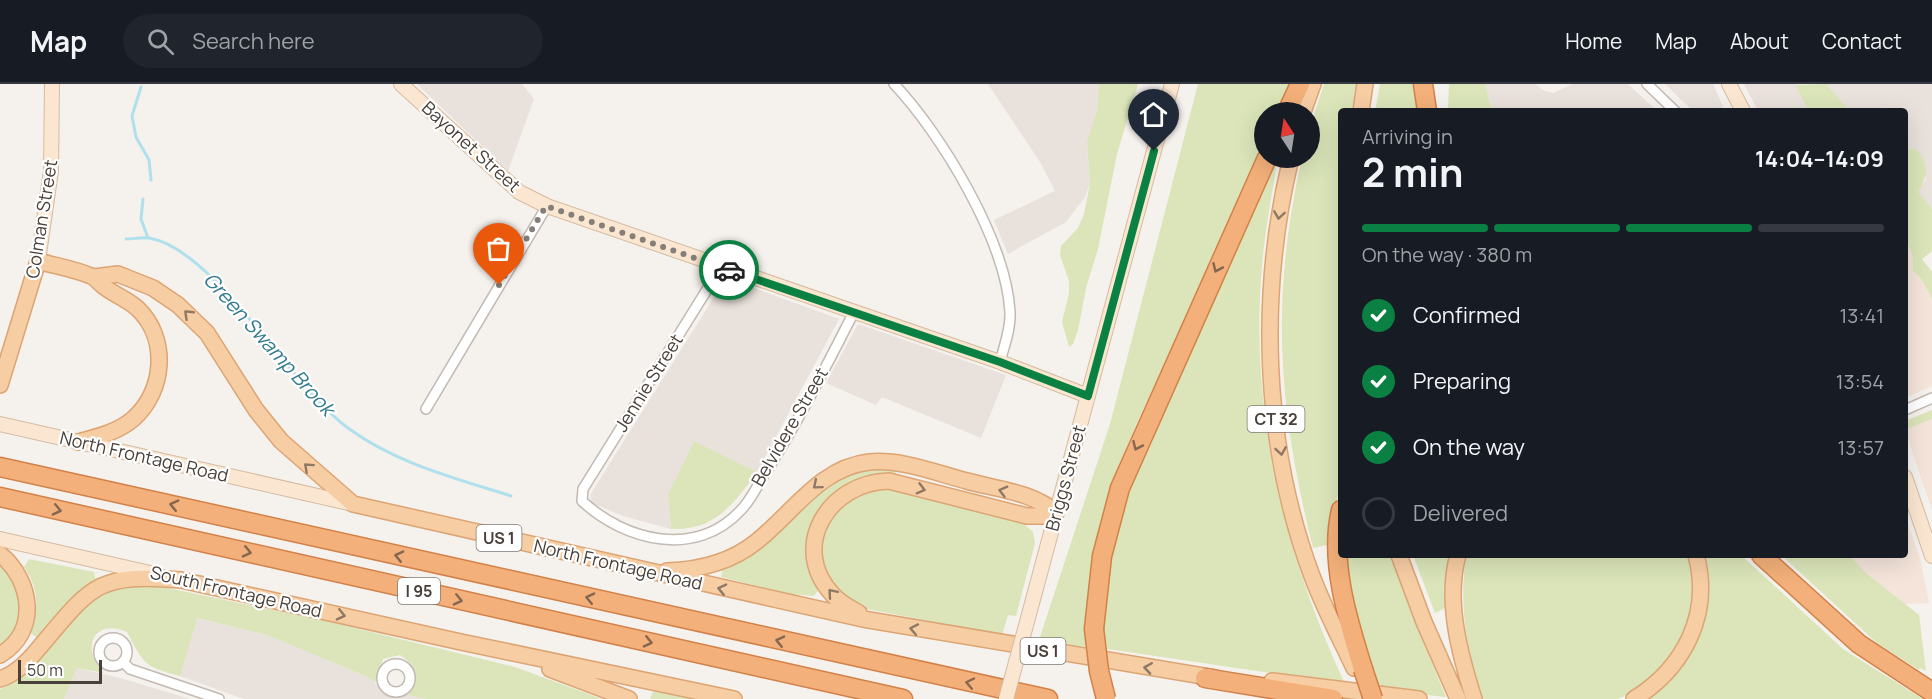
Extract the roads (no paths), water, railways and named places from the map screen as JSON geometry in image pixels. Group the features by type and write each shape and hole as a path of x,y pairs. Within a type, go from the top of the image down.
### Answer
{"highway":[{"path":"1292,102 1300,84"},
{"path":"1423,84 1427,108"},
{"path":"1434,108 1435,84"},
{"path":"1106,699 1099,671 1094,629 1102,556 1120,488 1263,168"},
{"name":"I 95","path":"0,466 1048,699"},
{"name":"I 95","path":"0,497 903,699"},
{"path":"1340,558 1343,590 1358,669 1373,699"},
{"path":"1764,558 1859,644 1924,688"},
{"name":"US 1","path":"1205,678 1333,699"},
{"path":"838,685 868,699"}],"main road":[{"name":"Colman Street","path":"0,385 38,261 52,161 52,84"},
{"name":"Bayonet Street","path":"401,84 519,192 546,206 1000,362 1088,396"},
{"name":"Briggs Street","path":"1006,699 1172,84"},
{"path":"1306,102 1312,84"},
{"path":"1361,108 1365,84"},
{"path":"1730,84 1742,108"},
{"name":"CT 32","path":"1289,168 1277,229 1272,281 1270,351 1276,423 1287,486 1303,548 1320,594 1358,669"},
{"name":"US 1","path":"38,261 94,277 118,274 153,288 178,305 207,333 256,410 281,441 352,504"},
{"path":"78,442 115,430 133,419 150,398 159,372 158,347 146,318 134,305 103,287 94,277"},
{"name":"North Frontage Road","path":"0,424 882,623 1205,678 1263,680 1419,699"},
{"path":"646,571 689,570 711,565 743,551 775,526 827,477 868,463 908,466 1020,495 1043,503 1056,513"},
{"path":"882,623 859,613 834,597 826,586 817,565 815,549 818,528 828,508 844,493 869,482 888,481 1027,516 1048,516 1056,513"},
{"path":"1908,486 1932,556"},
{"name":"South Frontage Road","path":"0,539 472,645"},
{"path":"0,554 21,578 28,606 21,632 11,646 0,655"},
{"path":"1400,558 1458,699"},
{"path":"1458,558 1453,589 1454,609 1474,699"},
{"path":"1634,699 1665,676 1687,645 1699,605 1700,580 1696,558"},
{"path":"0,679 19,668 81,600 102,585 130,577 181,580"},
{"path":"472,645 571,676 629,699"},
{"path":"472,645 734,699"}],"street":[{"path":"894,84 930,128 949,158 986,226 999,259 1010,311 1000,362"},
{"path":"1647,84 1672,108"},
{"path":"426,409 546,206"},
{"name":"Jennie Street","path":"713,532 693,540 663,539 630,532 599,517 582,501 583,489 720,267"},
{"name":"Belvidere Street","path":"713,532 741,510 784,445 855,312"},
{"path":"1908,409 1932,398"},
{"path":"123,662 130,669 219,699"}],"waterway":[{"path":"141,87 132,116 136,137 149,160 151,180"},
{"path":"143,199 141,219 148,238"},
{"name":"Green Swamp Brook","path":"126,239 149,238 174,248 200,266 252,321 302,382 348,428 385,451 405,460 511,496"}]}
